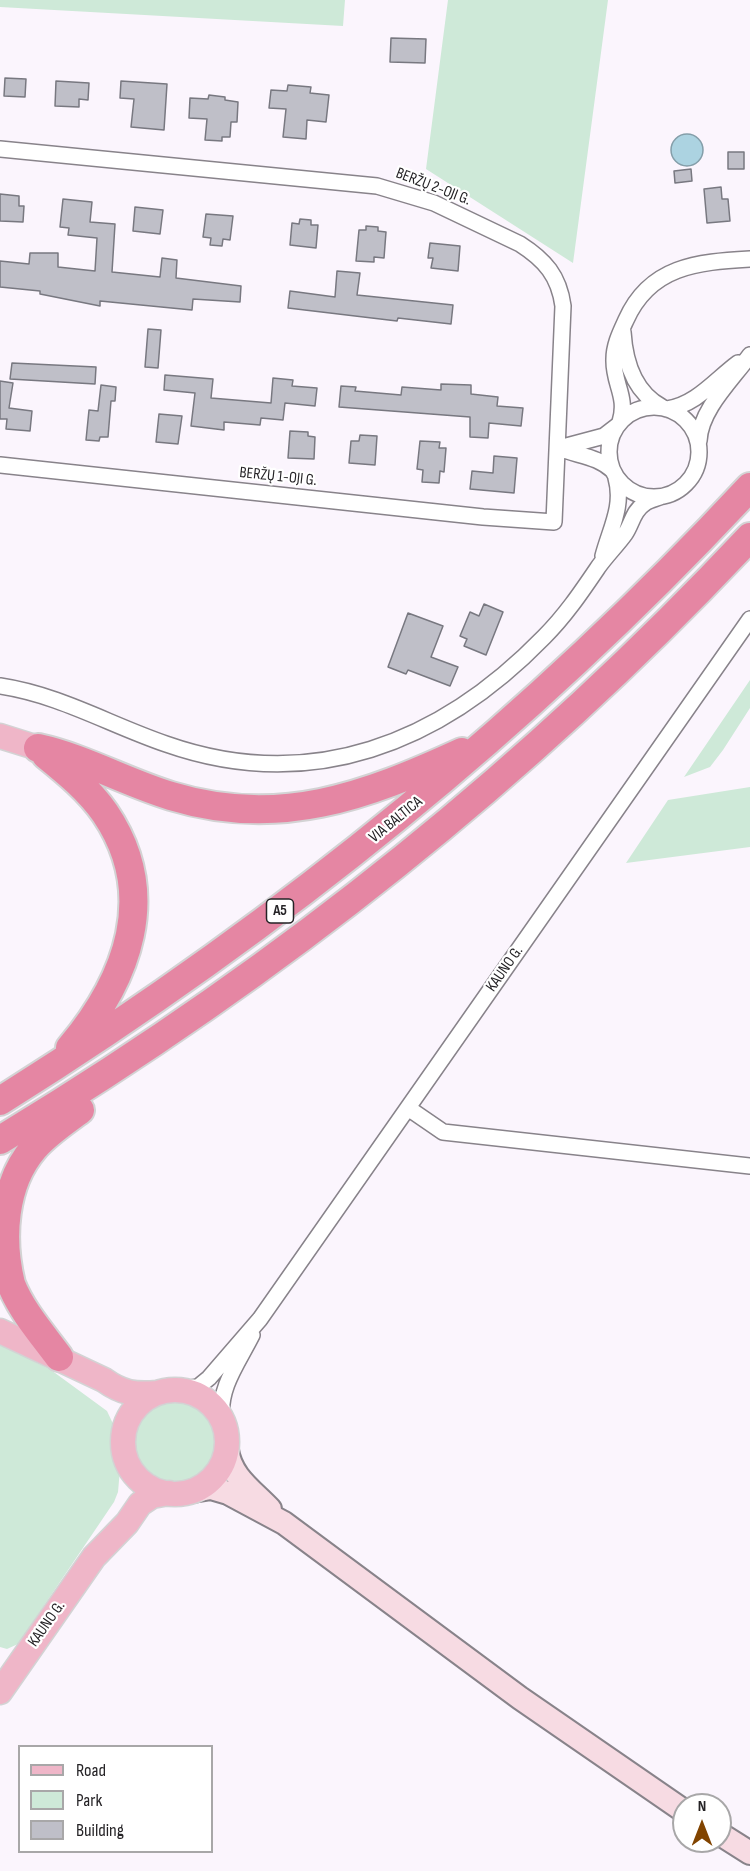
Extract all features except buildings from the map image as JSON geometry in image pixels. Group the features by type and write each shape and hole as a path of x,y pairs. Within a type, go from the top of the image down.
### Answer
{"highway":[{"name":"VIA BALTICA","path":"0,1101 195,973 367,843 493,738 628,612 750,487"},
{"name":"VIA BALTICA","path":"0,1140 131,1057 228,991 403,858 487,788 599,688 750,537"},
{"path":"38,747 63,753 174,797 205,804 270,808 338,801 369,792 493,738"},
{"path":"38,747 74,778 105,813 126,856 134,906 130,942 115,983 83,1032 53,1067"},
{"path":"59,1357 22,1305 11,1284 2,1235 4,1212 11,1189 34,1148 56,1127 171,1044 228,991"}],"main road":[{"path":"0,736 38,747"},
{"path":"0,1331 59,1357 104,1380 118,1390 136,1395 168,1392 205,1399 222,1420 227,1435 229,1466 235,1476 284,1523 520,1698 672,1803"},
{"path":"59,1357 112,1406 120,1418 127,1462 137,1478 152,1488 169,1493 211,1488 228,1493 284,1523"},
{"path":"123,1437 134,1410 168,1392"},
{"path":"193,1491 215,1475 227,1450"},
{"name":"KAUNO G.","path":"0,1692 94,1557 124,1498 129,1481 127,1462"},
{"name":"KAUNO G.","path":"94,1557 127,1523 140,1504 152,1496 169,1493"},
{"path":"732,1842 750,1853"}],"street":[{"name":"BERŽŲ 2-OJI G.","path":"0,149 377,186 434,203 520,244 549,267 560,288 563,306 559,448 554,522"},
{"path":"600,564 619,508 620,494 609,448 624,408 614,359 615,343 623,325 642,292 657,280 693,265 750,259"},
{"path":"623,325 625,350 638,387 648,400 688,422 699,444"},
{"path":"559,448 604,436 639,409 682,407 695,400 709,385 750,354"},
{"path":"0,686 45,695 147,737 196,753 228,760 282,764 338,758 366,752 412,735 473,700 554,627 578,599 600,564 626,532 635,512 645,503 674,492 694,472 699,459 699,426 707,411 750,354"},
{"path":"559,448 579,457 603,461 635,493 660,496"},
{"name":"BERŽŲ 1-OJI G.","path":"0,465 448,513 554,522"},
{"name":"KAUNO G.","path":"168,1392 198,1387 209,1378 260,1319 750,619"},
{"path":"408,1108 442,1132 750,1166"},
{"name":"KAUNO G.","path":"222,1420 220,1403 224,1387 260,1319"}],"green space":[{"path":"0,0 345,0 343,26 0,7"},
{"path":"448,0 608,0 573,263 426,169"},
{"path":"750,680 750,708 723,750 710,767 684,777"},
{"path":"750,787 750,847 626,863 668,800"},
{"path":"0,1344 51,1370 107,1411 115,1428 115,1449 120,1469 118,1492 114,1502 18,1644 7,1649 0,1647"},
{"path":"175,1399 192,1402 211,1418 215,1425 218,1442 215,1459 199,1478 192,1482 175,1485 158,1482 139,1466 135,1459 132,1442 135,1425 151,1406 158,1402"}],"water":[{"path":"687,134 698,139 703,150 698,161 687,166 676,161 671,150 676,139"}]}
